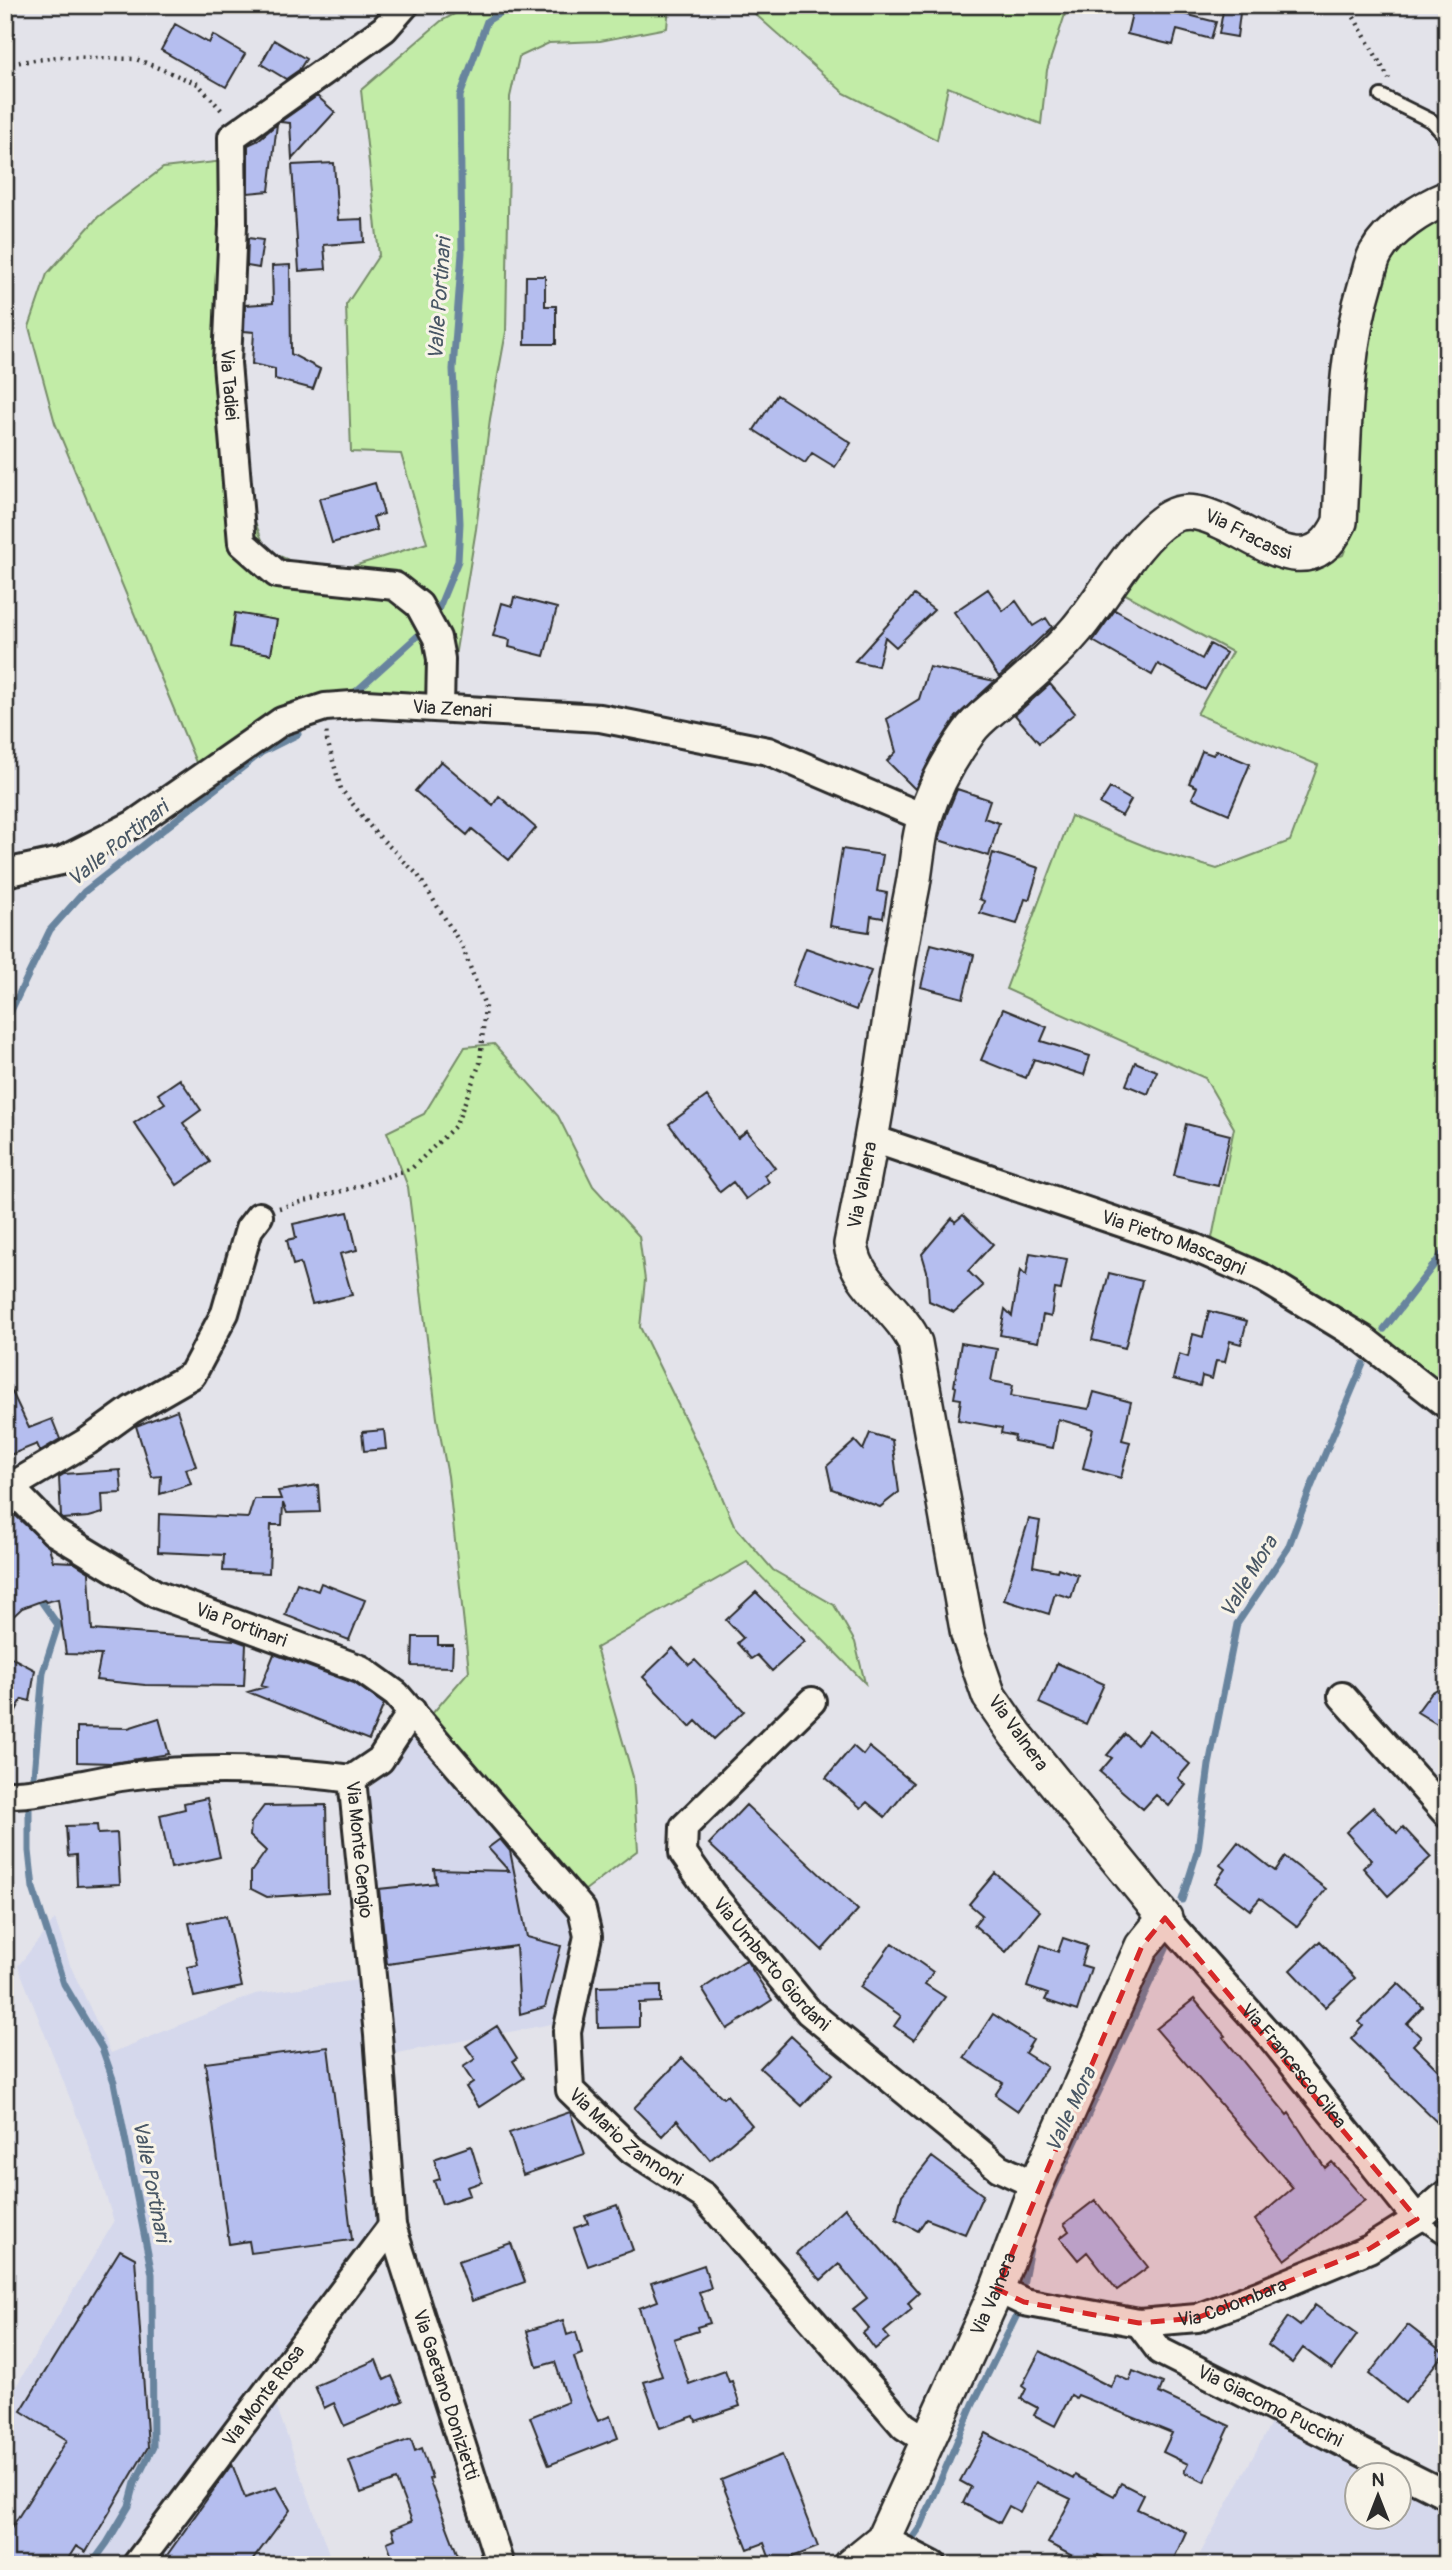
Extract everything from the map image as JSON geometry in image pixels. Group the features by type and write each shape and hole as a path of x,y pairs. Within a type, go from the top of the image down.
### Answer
{"street":[{"path":"232,137 384,29 405,5"},
{"name":"Via Tadiei","path":"232,137 233,225 227,363 242,543 276,574 396,586 419,605 438,638 441,659 440,707"},
{"name":"Via Fracassi","path":"925,818 939,783 970,731 1063,645 1149,533 1171,515 1184,512 1206,515 1296,556 1317,551 1332,540 1340,522 1349,357 1355,318 1375,253 1417,213 1447,198"},
{"name":"Via Zenari","path":"5,873 61,861 134,824 282,721 325,707 366,704 600,718 768,751 925,818"},
{"name":"Via Valnera","path":"852,2565 883,2539 997,2289 1037,2185 1142,1946 1165,1918 1016,1735 989,1696 968,1635 915,1343 907,1326 862,1275 853,1259 851,1244 873,1139 897,972 925,818"},
{"name":"Via Pietro Mascagni","path":"873,1139 1192,1247 1263,1278 1363,1339 1447,1405"},
{"path":"8,1484 88,1441 131,1410 192,1375 225,1313 249,1229 259,1216"},
{"name":"Via Portinari","path":"8,1484 54,1532 156,1594 361,1669 396,1694 465,1777"},
{"path":"1342,1696 1447,1814"},
{"name":"Via Umberto Giordani","path":"812,1700 684,1827 683,1853 711,1893 809,2012 999,2168 1037,2185"},
{"path":"352,1779 380,1760 412,1711"},
{"name":"Via Monte Cengio","path":"5,1794 127,1776 220,1769 310,1773 352,1779 378,2035 392,2226"},
{"name":"Via Mario Zannoni","path":"465,1777 582,1910 588,1936 567,2032 570,2090 632,2150 704,2196 904,2426 929,2442"},
{"name":"Via Francesco Cilea","path":"1165,1918 1270,2038 1417,2219"},
{"name":"Via Colombara","path":"997,2289 1024,2302 1139,2323 1197,2318 1369,2249 1417,2219 1447,2193"},
{"name":"Via Monte Rosa","path":"136,2565 392,2226"},
{"name":"Via Gaetano Donizietti","path":"392,2226 500,2565"},
{"name":"Via Giacomo Puccini","path":"1139,2323 1160,2351 1447,2495"},
{"path":"883,2539 933,2565"}],"lane":[{"path":"1381,96 1432,121 1447,138"},
{"path":"1417,2219 1447,2239"}],"path":[{"path":"1347,5 1388,78 1398,86"},
{"path":"5,64 58,57 136,59 198,84 229,118 232,137"},
{"path":"259,1216 291,1203 360,1186 412,1168 456,1125 480,1062 485,1006 462,946 418,875 373,830 341,789 327,740 325,707"}],"highlighted area":[{"path":"1165,1918 1417,2219 1369,2249 1197,2318 1139,2323 1024,2302 997,2289 1142,1946"}],"shaded area":[{"path":"431,1715 580,1894 567,2021 392,2054 397,2204 275,2402 333,2565 5,2565 5,2405 114,2222 97,2167 18,1966 55,1919 70,1965 111,2053 255,1994 381,1977 363,1796"},
{"path":"1274,2418 1360,2462 1344,2462 1344,2532 1414,2532 1414,2490 1447,2507 1447,2565 1194,2565"}],"green space":[{"path":"471,5 669,5 667,28 600,41 549,43 519,57 510,97 506,332 490,419 476,529 446,711 352,707 283,727 200,772 55,423 29,327 47,274 98,217 163,168 232,160 244,494 266,550 311,570 335,572 427,543 401,454 351,452 346,305 379,255 361,90 441,21"},
{"path":"745,5 1068,5 1047,70 1041,124 948,87 937,140 844,93"},
{"path":"1447,215 1447,1411 1441,1417 1380,1364 1270,1294 1212,1238 1234,1128 1205,1078 1006,989 1071,816 1157,851 1217,869 1290,841 1318,765 1197,714 1232,652 1116,589 1175,526 1198,526 1317,566 1343,555 1352,532 1359,359 1386,266 1415,232"},
{"path":"494,1044 558,1116 593,1186 639,1236 645,1280 640,1327 734,1525 773,1570 834,1605 855,1642 865,1683 747,1562 596,1648 633,1777 638,1850 580,1894 431,1715 469,1671 448,1476 437,1418 408,1187 387,1132 424,1114 465,1047"}],"building":[{"path":"1134,5 1149,5 1216,22 1211,39 1177,30 1173,45 1127,34"},
{"path":"1224,5 1241,5 1237,37 1219,34"},
{"path":"175,24 209,43 213,35 245,54 226,87 161,50"},
{"path":"274,40 306,59 299,70 286,79 261,64"},
{"path":"317,96 335,112 292,159 290,123 280,122"},
{"path":"277,124 269,191 248,193 248,145"},
{"path":"334,163 338,220 363,219 364,242 324,245 326,269 299,271 292,165"},
{"path":"248,238 263,240 259,268 247,266"},
{"path":"290,265 291,354 320,369 313,389 275,379 275,369 252,364 254,332 244,331 245,305 273,303 272,266"},
{"path":"526,276 545,276 545,306 556,306 556,344 525,344"},
{"path":"777,395 851,443 835,467 812,453 805,463 754,430"},
{"path":"375,483 384,514 373,517 377,530 332,543 319,499"},
{"path":"988,589 1003,611 1016,601 1033,626 1046,618 1052,627 999,677 954,612"},
{"path":"914,595 934,610 896,647 885,637 878,666 855,661"},
{"path":"514,597 557,608 544,656 509,647 510,640 493,636 502,603 512,606"},
{"path":"1115,610 1202,659 1210,644 1226,653 1205,690 1158,664 1152,675 1093,641"},
{"path":"235,613 277,620 271,654 230,647"},
{"path":"929,667 995,681 956,717 933,753 915,789 887,761 896,752 887,719 919,699"},
{"path":"1050,684 1075,713 1039,743 1015,715"},
{"path":"1216,750 1250,764 1229,814 1192,798 1197,787 1189,783 1202,751 1213,755"},
{"path":"441,761 493,805 499,796 536,828 509,860 472,829 467,835 415,791"},
{"path":"1110,788 1131,800 1122,816 1100,804"},
{"path":"957,789 990,800 984,818 999,823 989,856 939,840"},
{"path":"842,849 883,855 877,891 887,893 883,918 871,916 869,932 830,926"},
{"path":"993,853 1039,868 1029,900 1025,899 1017,924 980,913 984,901 979,899"},
{"path":"931,944 974,955 963,998 921,987"},
{"path":"806,948 871,971 856,1010 792,986"},
{"path":"1003,1009 1047,1027 1041,1041 1090,1056 1084,1075 1034,1059 1026,1078 981,1060"},
{"path":"1135,1062 1157,1071 1148,1094 1126,1085"},
{"path":"180,1079 201,1110 183,1123 210,1162 177,1185 134,1123 165,1103 158,1094"},
{"path":"707,1096 738,1138 747,1131 775,1168 764,1175 769,1182 746,1199 733,1182 720,1192 669,1124"},
{"path":"1186,1124 1230,1135 1218,1186 1174,1176"},
{"path":"348,1212 357,1250 340,1254 352,1295 312,1304 300,1263 293,1265 287,1240 296,1238 293,1224"},
{"path":"963,1215 993,1244 968,1271 983,1286 954,1312 929,1301 927,1271 922,1254 952,1218 955,1222"},
{"path":"1030,1253 1067,1259 1061,1290 1055,1289 1051,1317 1043,1315 1038,1342 1000,1335 1005,1309 1012,1316 1020,1270 1026,1276"},
{"path":"1109,1273 1142,1281 1125,1348 1092,1340"},
{"path":"1209,1311 1247,1321 1241,1344 1230,1341 1225,1362 1216,1361 1212,1379 1202,1376 1200,1386 1173,1379 1179,1354 1188,1357 1193,1334 1203,1337"},
{"path":"961,1343 997,1349 991,1381 1013,1385 1011,1396 1089,1409 1094,1392 1131,1402 1122,1440 1130,1442 1121,1478 1083,1468 1093,1429 1058,1419 1053,1448 1014,1441 1015,1436 1001,1433 1002,1428 958,1420 961,1399 954,1398 954,1386"},
{"path":"5,1377 29,1428 52,1419 60,1439 40,1451 37,1444 5,1457"},
{"path":"177,1410 196,1466 186,1469 191,1484 160,1494 161,1476 152,1477 136,1426"},
{"path":"384,1430 386,1449 364,1451 362,1432"},
{"path":"870,1433 892,1440 899,1492 880,1507 832,1489 827,1466 855,1441 863,1450"},
{"path":"120,1470 122,1493 102,1494 103,1513 89,1517 61,1517 59,1477 64,1474"},
{"path":"318,1485 320,1512 287,1513 283,1503 282,1525 271,1525 269,1573 223,1571 224,1555 158,1552 159,1514 248,1518 254,1499 281,1499 278,1491"},
{"path":"5,1516 16,1516 49,1547 53,1561 73,1562 89,1572 92,1630 235,1640 246,1644 244,1686 145,1685 96,1680 101,1655 66,1654 58,1599 46,1602 44,1600 22,1608 5,1624"},
{"path":"1029,1519 1040,1521 1033,1566 1057,1571 1058,1568 1078,1575 1071,1598 1055,1593 1049,1614 1004,1600"},
{"path":"297,1583 318,1591 321,1583 365,1600 349,1640 285,1615"},
{"path":"756,1592 805,1641 772,1671 757,1655 751,1659 737,1643 743,1638 726,1620"},
{"path":"413,1637 438,1637 438,1645 453,1645 452,1667 412,1666"},
{"path":"673,1648 689,1665 695,1660 744,1711 714,1739 696,1721 690,1727 643,1677"},
{"path":"5,1654 35,1670 30,1701 22,1699 5,1732"},
{"path":"274,1654 354,1683 384,1704 369,1740 248,1692 265,1687 261,1686"},
{"path":"1057,1663 1104,1684 1086,1724 1039,1703"},
{"path":"1447,1683 1447,1730 1417,1712 1431,1693"},
{"path":"159,1718 169,1754 112,1763 77,1762 77,1727 128,1728"},
{"path":"1149,1730 1190,1764 1178,1778 1186,1785 1169,1806 1156,1795 1143,1809 1100,1772 1112,1758 1107,1755 1125,1734 1137,1745"},
{"path":"853,1746 863,1755 869,1747 913,1783 885,1817 867,1802 861,1808 826,1778"},
{"path":"207,1798 220,1857 171,1868 160,1815 185,1809 184,1803"},
{"path":"326,1805 328,1893 267,1897 251,1889 251,1872 266,1851 250,1836 251,1823 264,1806"},
{"path":"746,1805 858,1910 822,1950 709,1844"},
{"path":"1373,1807 1397,1833 1403,1827 1431,1857 1388,1896 1363,1868 1371,1860 1346,1832"},
{"path":"97,1825 98,1834 117,1833 120,1884 77,1886 76,1855 68,1856 66,1826"},
{"path":"500,1839 510,1851 527,1937 561,1946 545,2007 520,2014 516,1946 387,1964 379,1889 436,1883 434,1869 509,1871 488,1848"},
{"path":"1238,1842 1275,1871 1285,1857 1326,1889 1297,1926 1260,1898 1250,1910 1215,1883 1225,1869 1220,1865"},
{"path":"995,1873 1040,1911 1006,1952 974,1925 982,1915 969,1904"},
{"path":"226,1916 242,1987 194,1997 187,1967 198,1965 189,1923"},
{"path":"1063,1938 1087,1946 1081,1965 1091,1968 1077,2011 1045,2000 1048,1994 1027,1987 1041,1945 1058,1952"},
{"path":"1320,1941 1355,1978 1325,2007 1290,1970"},
{"path":"892,1943 933,1972 925,1984 945,1997 914,2040 894,2026 901,2016 860,1987"},
{"path":"746,1960 772,2000 727,2029 702,1989"},
{"path":"1398,1983 1423,2007 1407,2024 1421,2037 1413,2045 1447,2079 1447,2132 1351,2039 1363,2026 1359,2022"},
{"path":"661,1985 661,2002 639,2003 639,2027 598,2028 597,1987"},
{"path":"1194,1999 1287,2115 1289,2113 1325,2168 1332,2162 1365,2200 1285,2260 1255,2220 1293,2188 1156,2029"},
{"path":"993,2014 1033,2040 1025,2053 1047,2067 1018,2111 995,2095 1003,2083 964,2058"},
{"path":"497,2026 517,2058 513,2061 524,2078 479,2107 466,2087 473,2082 463,2067 475,2059 466,2046"},
{"path":"791,2036 832,2074 802,2106 760,2068"},
{"path":"328,2047 352,2240 251,2253 249,2241 229,2244 205,2063"},
{"path":"682,2058 723,2098 727,2095 752,2125 710,2160 677,2120 662,2136 634,2108"},
{"path":"570,2112 585,2154 523,2175 509,2133"},
{"path":"471,2146 482,2182 467,2187 470,2195 442,2204 434,2181 440,2179 434,2159"},
{"path":"932,2157 983,2195 965,2234 926,2219 918,2231 896,2219 902,2195"},
{"path":"1095,2200 1148,2267 1117,2290 1087,2252 1078,2260 1060,2238 1069,2231 1064,2224"},
{"path":"617,2205 633,2250 588,2266 574,2228 588,2223 585,2216"},
{"path":"845,2208 919,2293 908,2303 912,2309 884,2332 889,2338 875,2349 863,2333 869,2328 853,2309 867,2298 839,2264 821,2280 796,2253"},
{"path":"511,2243 525,2282 472,2301 458,2261"},
{"path":"120,2250 135,2258 148,2447 86,2552 76,2546 64,2565 5,2565 5,2538 67,2440 21,2411"},
{"path":"704,2265 711,2288 699,2292 710,2323 697,2327 698,2331 674,2339 689,2384 725,2371 729,2382 732,2381 740,2406 696,2421 694,2416 660,2428 644,2382 662,2376 639,2308 658,2301 651,2283"},
{"path":"1315,2305 1357,2335 1332,2369 1303,2348 1292,2363 1268,2345 1288,2317 1300,2326"},
{"path":"563,2320 567,2335 576,2332 582,2354 574,2357 586,2395 598,2421 610,2416 618,2438 549,2465 530,2417 568,2402 555,2362 537,2367 527,2331"},
{"path":"1408,2325 1444,2353 1405,2403 1369,2374"},
{"path":"1040,2351 1111,2387 1116,2375 1129,2381 1133,2371 1163,2383 1159,2393 1230,2426 1204,2482 1184,2472 1188,2464 1163,2452 1172,2433 1078,2395 1076,2398 1071,2395 1055,2426 1034,2415 1038,2408 1021,2399 1026,2389 1022,2386"},
{"path":"376,2360 384,2380 392,2376 403,2401 344,2426 334,2403 324,2408 315,2386"},
{"path":"986,2433 1073,2479 1075,2475 1114,2496 1121,2483 1144,2495 1137,2509 1186,2532 1171,2565 1120,2565 1098,2555 1093,2565 1089,2565 1048,2543 1071,2499 1036,2482 1020,2512 1009,2506 1000,2523 963,2503 971,2487 960,2481"},
{"path":"411,2439 415,2451 422,2448 432,2478 429,2479 460,2561 448,2565 395,2565 387,2542 395,2539 392,2529 412,2521 396,2480 361,2493 349,2461"},
{"path":"782,2455 818,2547 772,2565 764,2543 748,2549 721,2480"},
{"path":"232,2464 245,2498 277,2487 290,2510 249,2565 160,2565"}],"waterway":[{"name":"Valle Portinari","path":"438,610 458,561 460,523 453,369 462,253 460,96 487,21 513,5"},
{"name":"Valle Portinari","path":"352,695 423,631"},
{"name":"Valle Portinari","path":"5,1023 50,930 84,892 262,752 298,734"},
{"name":"Valle Mora","path":"1384,1329 1447,1248"},
{"name":"Valle Mora","path":"1182,1900 1198,1849 1209,1765 1237,1624 1288,1548 1363,1364"},
{"name":"Valle Portinari","path":"5,1500 8,1506 6,1523"},
{"name":"Valle Portinari","path":"34,1775 43,1672 58,1625 36,1594"},
{"name":"Valle Portinari","path":"29,1805 29,1851 33,1888 64,1984 102,2048 114,2082 152,2274 153,2447 135,2483 129,2506 91,2565"},
{"name":"Valle Mora","path":"1043,2211 1166,1948"},
{"name":"Valle Mora","path":"1022,2290 1032,2238"},
{"name":"Valle Mora","path":"909,2543 921,2526 973,2404 1016,2317"}]}
